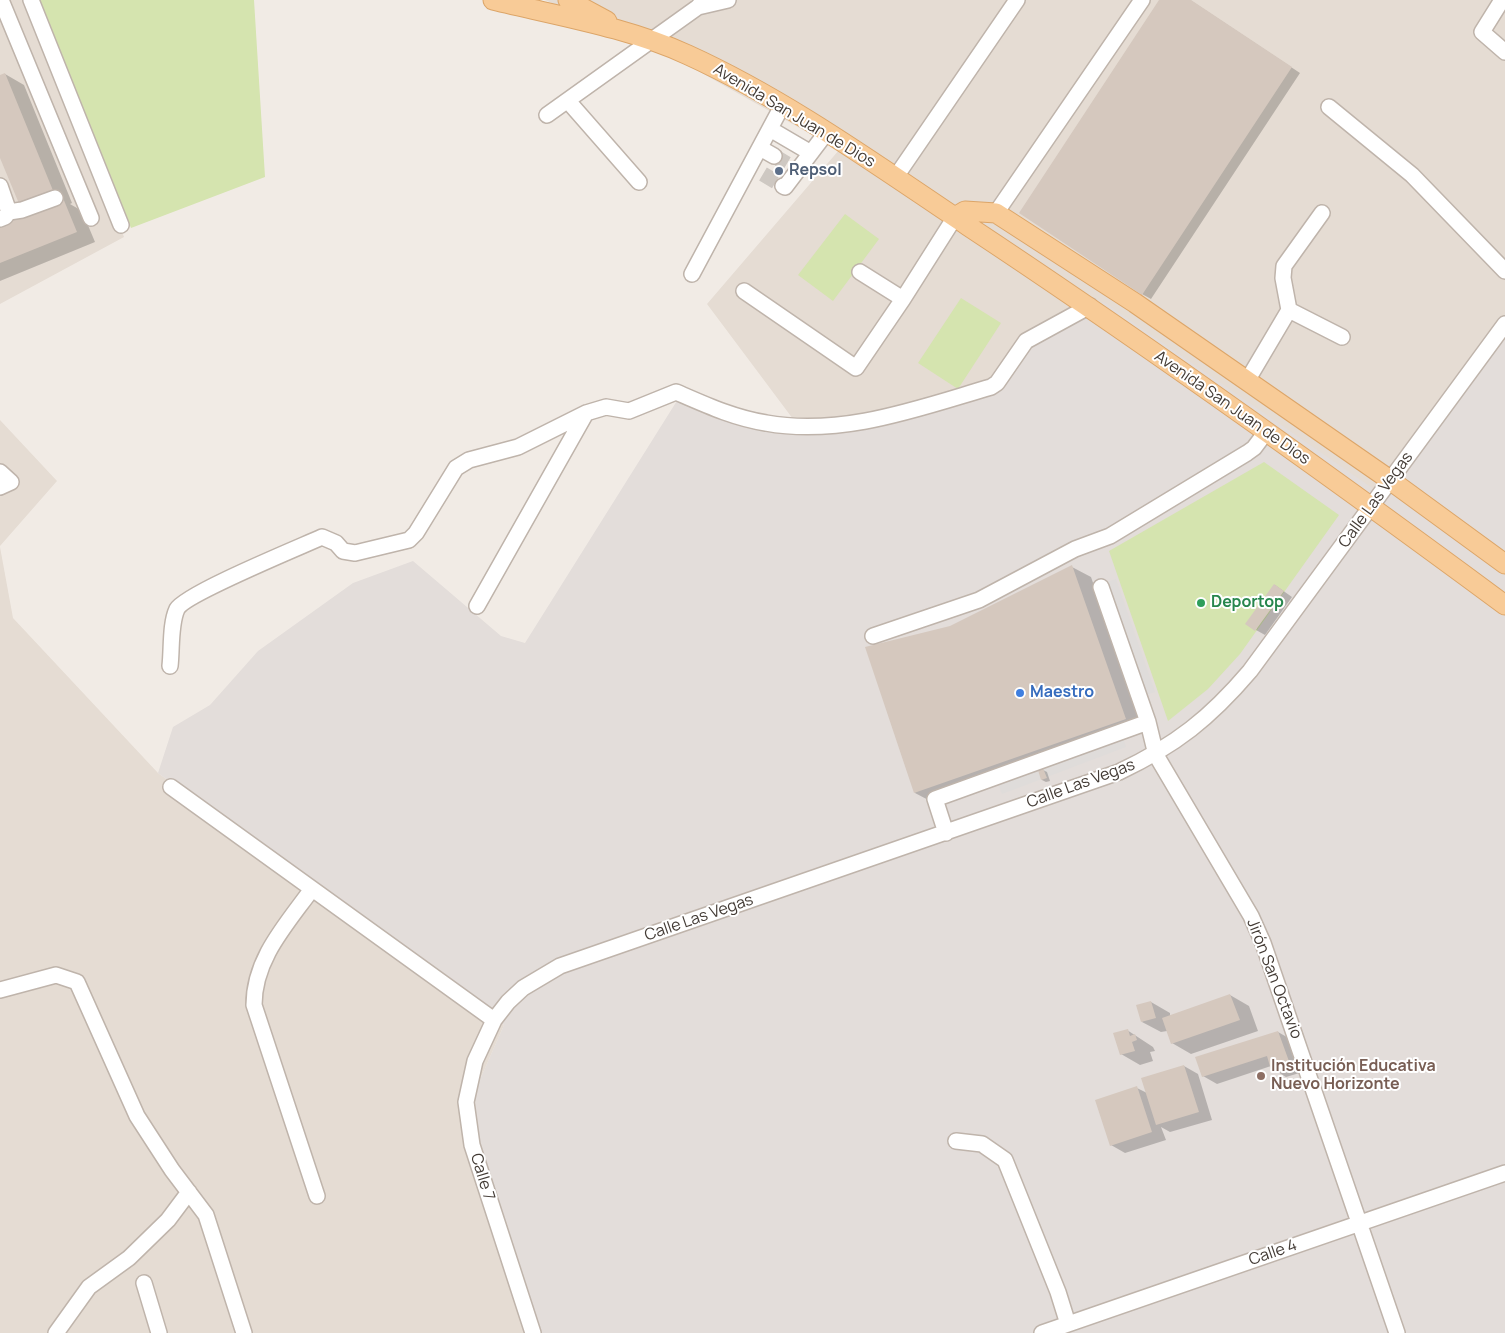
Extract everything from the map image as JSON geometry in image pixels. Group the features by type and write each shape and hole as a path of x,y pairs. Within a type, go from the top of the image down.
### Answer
{"main road":[{"name":"Avenida San Juan de Dios","path":"493,0 653,40 728,74 782,106 896,178 1090,306 1371,506 1505,605"},
{"name":"Avenida San Juan de Dios","path":"568,0 626,32"},
{"path":"954,217 965,212 996,213"},
{"name":"Avenida San Juan de Dios","path":"996,213 1135,303 1390,480 1505,564"}],"street":[{"path":"1,0 91,218"},
{"path":"31,0 121,225"},
{"path":"547,115 701,4 728,0"},
{"path":"896,178 1017,0"},
{"path":"996,213 1142,0"},
{"path":"1502,0 1482,32 1505,52"},
{"path":"568,101 639,182"},
{"path":"692,274 782,106"},
{"path":"1329,107 1412,175 1505,271"},
{"path":"770,129 811,153"},
{"path":"783,186 785,187 796,169 826,133"},
{"path":"760,148 774,156"},
{"path":"750,166 764,174"},
{"path":"0,186 4,216 56,198"},
{"path":"1247,381 1289,310 1283,278 1284,266 1322,213"},
{"path":"744,292 856,368 903,299 954,217"},
{"path":"860,272 903,299"},
{"path":"170,666 174,616 181,603 246,570 322,537 336,542 343,551 355,553 409,540 416,533 456,468 470,460 518,447 586,413 606,407 629,411 676,392 728,414 767,424 808,427 886,418 991,387 997,383 1026,341 1090,306"},
{"path":"1289,310 1342,338"},
{"name":"Calle Las Vegas","path":"494,1020 508,1002 523,988 560,966 1119,772 1156,755 1196,727 1245,677 1505,324"},
{"path":"477,606 586,413"},
{"path":"873,636 978,600 1075,549 1110,536 1247,453 1254,448 1266,432"},
{"path":"0,472 11,482 0,486"},
{"name":"Jirón San Octavio","path":"1101,587 1148,722 1156,755 1241,899 1263,943 1397,1333"},
{"path":"946,833 935,799 1148,722"},
{"path":"171,787 494,1020"},
{"path":"312,889 267,953 254,986 254,1005 317,1196"},
{"path":"0,990 56,975 77,982 137,1116 206,1215 244,1333"},
{"name":"Calle 7","path":"494,1020 475,1061 466,1102 472,1145 533,1333"},
{"path":"956,1141 982,1144 1005,1160 1058,1292 1068,1324"},
{"name":"Calle 4","path":"1042,1333 1505,1174"},
{"path":"56,1333 89,1287 129,1258 168,1220 189,1192"},
{"path":"144,1283 159,1333"}],"shaded area":[{"path":"0,0 32,0 124,237 0,304"},
{"path":"545,0 1505,0 1505,319 1378,492 1029,345 995,394 868,424 793,419 707,304 839,150 666,53"},
{"path":"1104,302 1378,492 1505,319 1505,1333 541,1333 476,1140 475,1091 504,1025 158,773 173,727 210,705 258,651 353,583 413,561 501,636 525,643 685,388 754,415 868,424 994,394 1029,345"},
{"path":"0,420 57,481 0,546"},
{"path":"0,547 13,618 158,773 504,1025 475,1091 476,1140 541,1333 0,1333"},
{"path":"1116,579 1155,692 1133,699 1094,586"},
{"path":"1119,728 1126,747 1002,794 994,773"}],"green space":[{"path":"39,0 254,0 265,177 131,228"},
{"path":"845,214 879,239 833,301 798,275"},
{"path":"961,298 1001,323 958,389 918,363"},
{"name":"Deportop","path":"1264,462 1339,515 1240,654 1208,689 1168,721 1109,551"}],"building":[{"path":"1159,0 1191,0 1292,67 1142,295 1019,213"},
{"path":"5,73 54,193 20,206 0,158 0,75"},
{"path":"63,198 77,232 0,263 0,224"},
{"path":"1072,565 1126,719 914,793 865,647 950,626"},
{"path":"1274,584 1284,591 1255,631 1245,624"},
{"path":"1043,768 1047,778 1041,780 1038,770"},
{"path":"1230,994 1240,1020 1171,1044 1162,1018"},
{"path":"1151,1001 1156,1018 1141,1022 1136,1005"},
{"path":"1128,1029 1130,1036 1135,1034 1137,1040 1132,1042 1135,1051 1120,1055 1113,1033"},
{"path":"1278,1031 1290,1064 1271,1070 1267,1056 1202,1077 1195,1057"},
{"path":"1184,1065 1199,1112 1156,1125 1141,1078"},
{"path":"1137,1086 1152,1132 1110,1146 1095,1100"}],"tunnel":[{"path":"774,156 794,168"},
{"path":"763,174 783,186"}],"place":[{"name":"Repsol","path":"779,171"},
{"name":"Deportop","path":"1201,603"},
{"name":"Maestro","path":"1020,693"},
{"name":"Institución Educativa Nuevo Horizonte","path":"1261,1076"}]}
